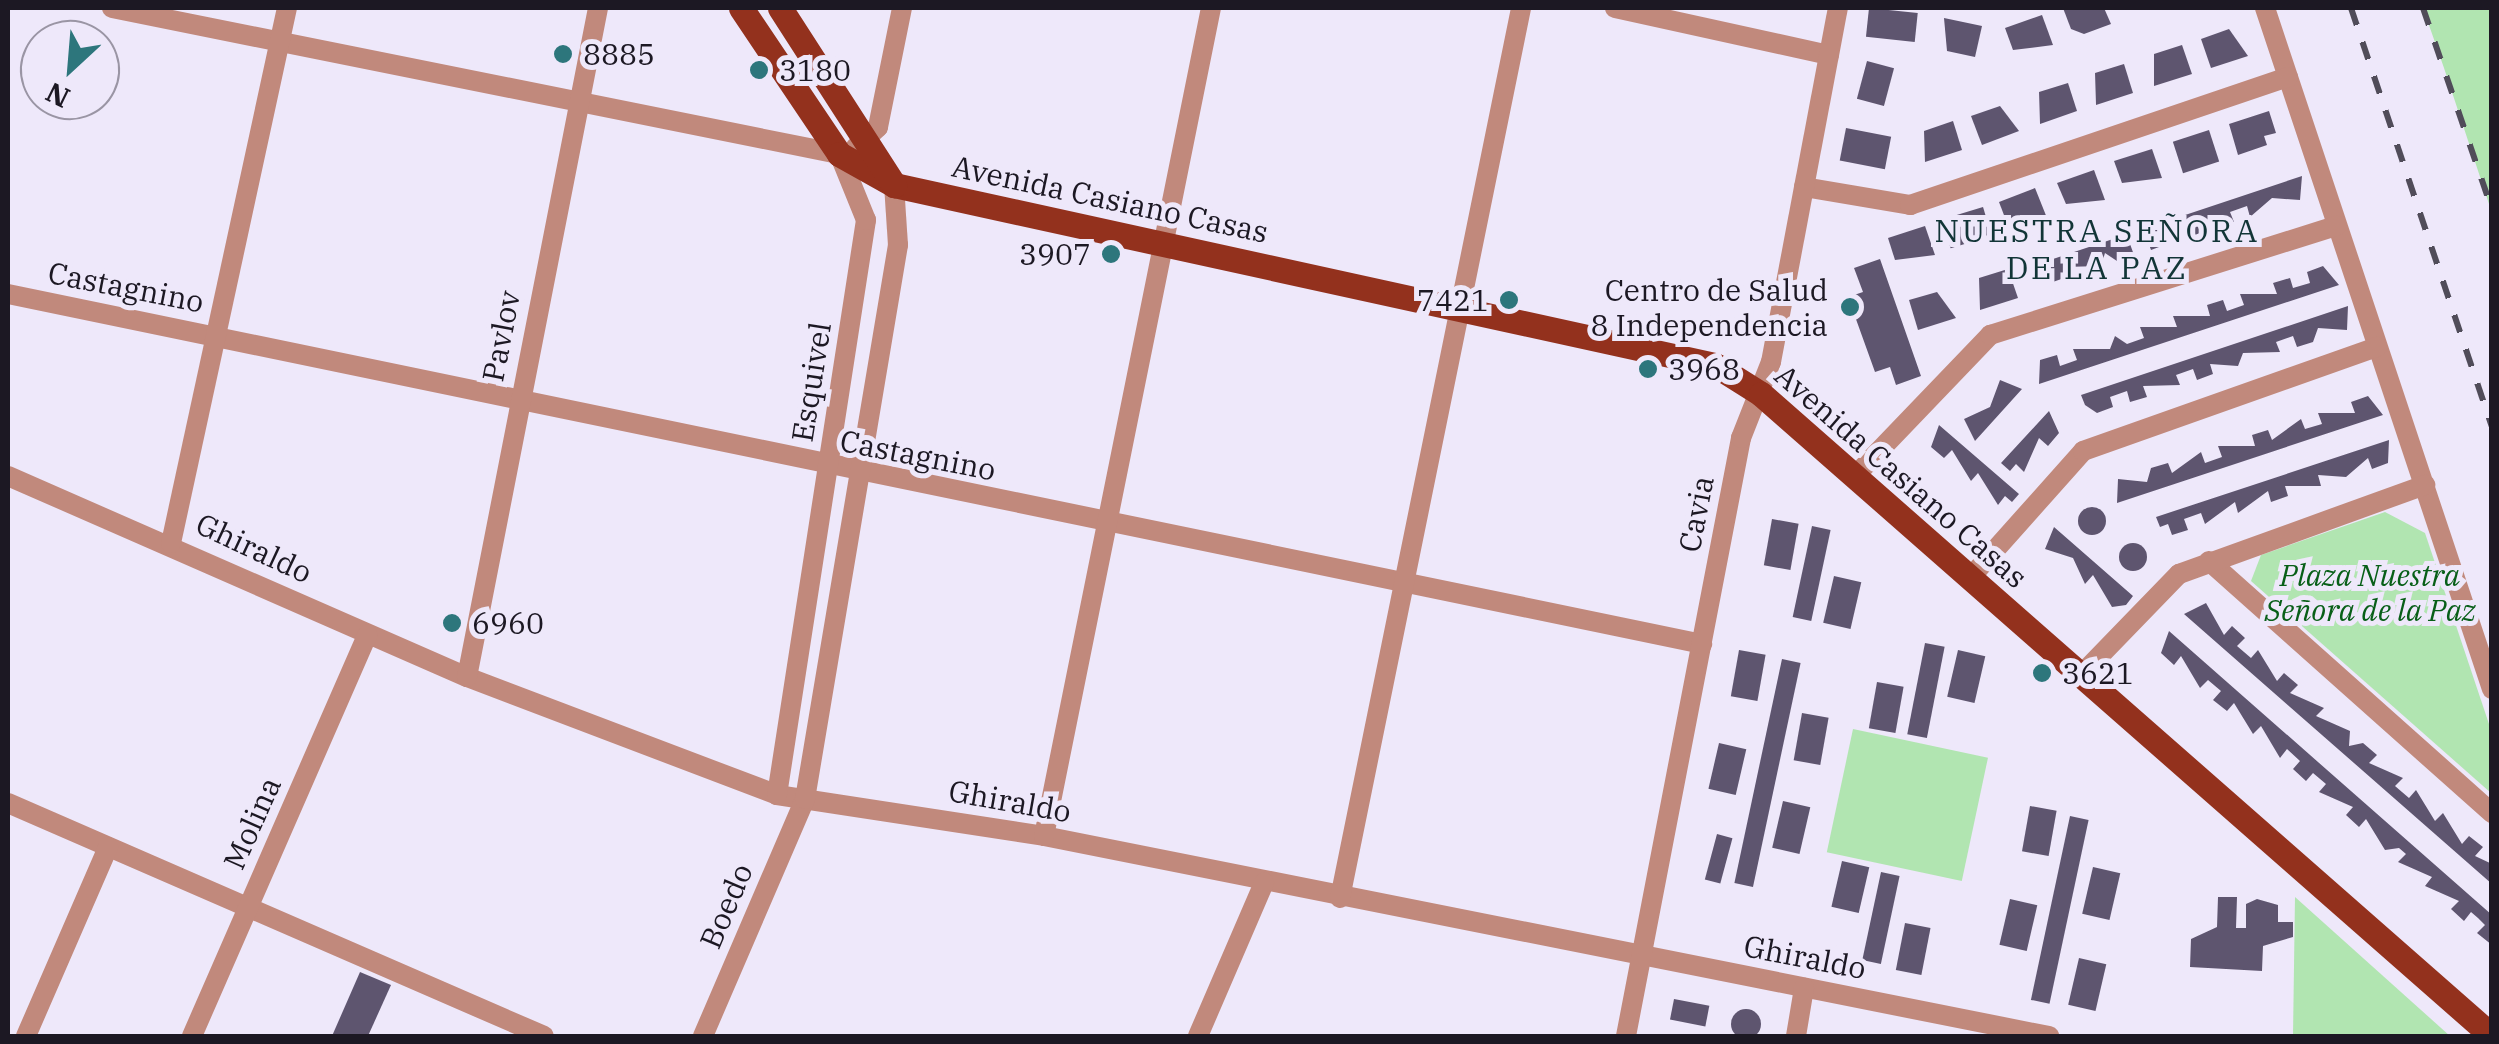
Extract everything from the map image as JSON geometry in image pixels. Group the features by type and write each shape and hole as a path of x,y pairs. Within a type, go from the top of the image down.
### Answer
{"main road":[{"name":"Avenida Casiano Casas","path":"741,8 839,154 894,186 1715,365 1760,394 2492,1036"},
{"path":"780,8 894,186"}],"street":[{"path":"112,8 839,154 867,143 902,8"},
{"path":"171,543 287,8"},
{"name":"Pavlov","path":"467,677 576,104 598,8"},
{"path":"1044,836 1110,524 1211,8"},
{"path":"1340,898 1521,8"},
{"path":"1615,8 1829,55"},
{"name":"Cavia","path":"1626,1036 1741,438 1760,394 1838,8"},
{"path":"2264,8 2492,690"},
{"path":"1804,187 1910,205 2288,77"},
{"name":"Esquivel","path":"777,795 866,220 861,188 839,154"},
{"name":"Esquivel","path":"805,799 898,245 894,186"},
{"path":"1854,476 1990,335 2336,226"},
{"name":"Castagnino","path":"8,294 216,335 828,469 1702,644"},
{"path":"1970,578 2084,451 2378,347"},
{"name":"Ghiraldo","path":"8,476 171,543 467,677 777,795 1044,836 1804,988 1999,1032 2048,1036"},
{"path":"2080,675 2178,574 2425,486"},
{"path":"2208,561 2492,813"},
{"name":"Molina","path":"192,1036 367,634"},
{"name":"Boedo","path":"703,1036 805,799"},
{"path":"8,804 544,1036"},
{"path":"26,1036 108,847"},
{"path":"1198,1036 1264,883"},
{"path":"1796,1036 1804,988"}],"green space":[{"path":"2423,8 2491,8 2491,210 2444,68"},
{"name":"Plaza Nuestra Señora de la Paz","path":"2385,512 2425,533 2491,730 2491,793 2251,581 2261,555"},
{"path":"1853,729 1988,758 1962,881 1827,852"},
{"path":"2295,897 2450,1036 2293,1036"}],"building":[{"path":"1869,8 1918,13 1915,42 1866,37"},
{"path":"2063,8 2104,8 2111,24 2084,34 2071,29"},
{"path":"2042,15 2053,45 2013,50 2005,28"},
{"path":"1944,18 1982,26 1975,57 1947,51"},
{"path":"2229,29 2248,56 2211,68 2201,39"},
{"path":"2182,45 2192,74 2154,86 2154,54"},
{"path":"1867,61 1894,68 1884,106 1857,99"},
{"path":"2124,64 2133,93 2096,105 2095,73"},
{"path":"2068,83 2077,111 2040,124 2039,92"},
{"path":"2000,106 2019,131 1982,145 1971,116"},
{"path":"2269,111 2276,133 2264,136 2267,145 2238,155 2229,124"},
{"path":"1953,121 1962,150 1925,162 1924,131"},
{"path":"1846,128 1891,137 1885,169 1840,160"},
{"path":"2209,130 2219,161 2183,173 2173,142"},
{"path":"2152,149 2162,178 2122,183 2114,161"},
{"path":"2094,170 2105,200 2066,204 2057,183"},
{"path":"2302,176 2300,200 2272,198 2250,217 2247,206 2230,212 2234,222 2197,223 2200,233 2184,239 2180,228 2163,234 2167,244 2151,250 2147,239 2130,244 2134,255 2117,261 2105,253 2101,266 2064,267 2067,277 2050,283 2039,275 2035,265"},
{"path":"2035,188 2047,218 2007,223 1999,202"},
{"path":"1983,207 1992,236 1951,248 1942,220"},
{"path":"1925,226 1935,255 1895,260 1888,238"},
{"path":"1880,259 1921,376 1896,385 1890,367 1875,372 1848,297 1863,292 1854,268"},
{"path":"2323,266 2339,285 2039,384 2040,360 2057,355 2060,366 2077,360 2073,349 2110,349 2115,336 2127,344 2144,338 2140,327 2177,327 2173,316 2210,316 2207,305 2223,300 2227,311 2244,305 2240,294 2277,294 2273,283 2290,278 2293,288 2310,283 2307,272"},
{"path":"2008,269 2018,298 1980,310 1979,278"},
{"path":"1937,292 1956,318 1918,330 1909,300"},
{"path":"2348,306 2347,330 2318,328 2313,342 2297,347 2293,336 2276,342 2280,352 2243,353 2238,366 2210,364 2213,374 2197,380 2193,369 2176,375 2180,385 2143,386 2147,397 2130,402 2127,391 2110,397 2113,407 2097,413 2085,405 2081,395"},
{"path":"2000,380 2022,389 1975,441 1964,419 1990,407"},
{"path":"2368,396 2383,415 2117,503 2118,479 2147,482 2151,468 2168,463 2172,473 2201,452 2205,463 2222,457 2218,446 2255,446 2252,435 2268,430 2272,440 2301,419 2305,429 2322,424 2318,413 2355,413 2351,402"},
{"path":"2049,411 2059,433 2048,446 2039,438 2024,472 2016,464 2010,471 2001,463"},
{"path":"1939,425 2019,494 2012,502 2005,496 1998,505 1978,473 1971,481 1952,450 1944,458 1931,447"},
{"path":"2389,440 2388,463 2372,469 2368,458 2346,477 2318,475 2321,486 2285,486 2288,496 2271,502 2268,491 2238,513 2235,502 2205,524 2201,513 2184,519 2188,530 2172,535 2168,524 2160,527 2156,517"},
{"path":"2092,507 2102,511 2106,521 2102,531 2092,535 2082,531 2078,521 2082,511"},
{"path":"1772,519 1799,524 1790,570 1764,565"},
{"path":"1812,526 1831,530 1811,621 1793,617"},
{"path":"2054,527 2133,596 2126,605 2112,607 2093,575 2085,584 2073,558 2045,549"},
{"path":"2133,543 2143,547 2147,557 2143,567 2133,571 2123,567 2119,557 2123,547"},
{"path":"1834,576 1861,582 1850,629 1823,623"},
{"path":"2206,603 2224,635 2232,626 2245,638 2237,646 2251,658 2258,650 2277,681 2284,673 2298,685 2290,693 2324,708 2316,716 2350,731 2349,746 2363,743 2377,755 2369,763 2403,778 2395,786 2409,798 2416,790 2435,821 2443,813 2462,844 2469,836 2483,847 2475,856 2492,864 2492,884 2184,614"},
{"path":"2169,631 2492,915 2492,945 2477,933 2485,925 2478,918 2471,912 2464,921 2451,909 2459,901 2425,886 2432,877 2398,862 2406,854 2399,848 2385,850 2366,819 2359,827 2346,815 2353,807 2319,792 2326,784 2313,773 2306,781 2293,769 2300,761 2287,749 2280,758 2261,726 2253,734 2234,703 2227,711 2213,700 2221,691 2208,680 2200,688 2181,656 2174,665 2161,653"},
{"path":"1925,643 1945,647 1927,738 1907,734"},
{"path":"1739,650 1766,655 1757,701 1731,696"},
{"path":"1958,650 1985,656 1974,703 1947,697"},
{"path":"1782,659 1801,663 1753,887 1734,883"},
{"path":"1877,682 1904,687 1895,733 1869,728"},
{"path":"1802,713 1829,718 1820,765 1794,760"},
{"path":"1719,743 1746,749 1736,795 1708,789"},
{"path":"1783,801 1810,807 1799,854 1772,848"},
{"path":"2030,806 2057,811 2049,856 2022,851"},
{"path":"2070,816 2089,820 2049,1004 2031,1000"},
{"path":"1717,834 1732,838 1720,884 1705,879"},
{"path":"1842,861 1869,867 1859,913 1831,907"},
{"path":"2093,867 2120,873 2109,920 2082,914"},
{"path":"1881,872 1900,876 1881,964 1862,960"},
{"path":"2218,897 2237,897 2236,928 2246,928 2246,904 2257,899 2278,905 2278,922 2293,922 2293,937 2263,946 2262,971 2190,967 2191,939 2217,927"},
{"path":"2010,899 2037,905 2027,951 1999,945"},
{"path":"1905,923 1931,928 1921,975 1896,970"},
{"path":"2079,958 2106,964 2095,1011 2068,1005"},
{"path":"360,972 391,985 368,1036 332,1036"},
{"path":"1674,999 1709,1006 1705,1026 1670,1020"},
{"path":"1746,1009 1757,1013 1761,1024 1757,1035 1746,1039 1735,1035 1731,1024 1735,1013"}],"railway":[{"path":"2351,8 2492,426"},
{"path":"2423,8 2492,210"}],"place":[{"name":"8885","path":"563,54"},
{"name":"3180","path":"759,70"},
{"name":"3907","path":"1111,254"},
{"name":"7421","path":"1509,300"},
{"name":"Centro de Salud 8 Independencia","path":"1850,307"},
{"name":"3968","path":"1648,369"},
{"name":"6960","path":"452,623"},
{"name":"3621","path":"2042,673"}],"district":[{"name":"NUESTRA SEÑORA DE LA PAZ","path":"2097,250"}]}
